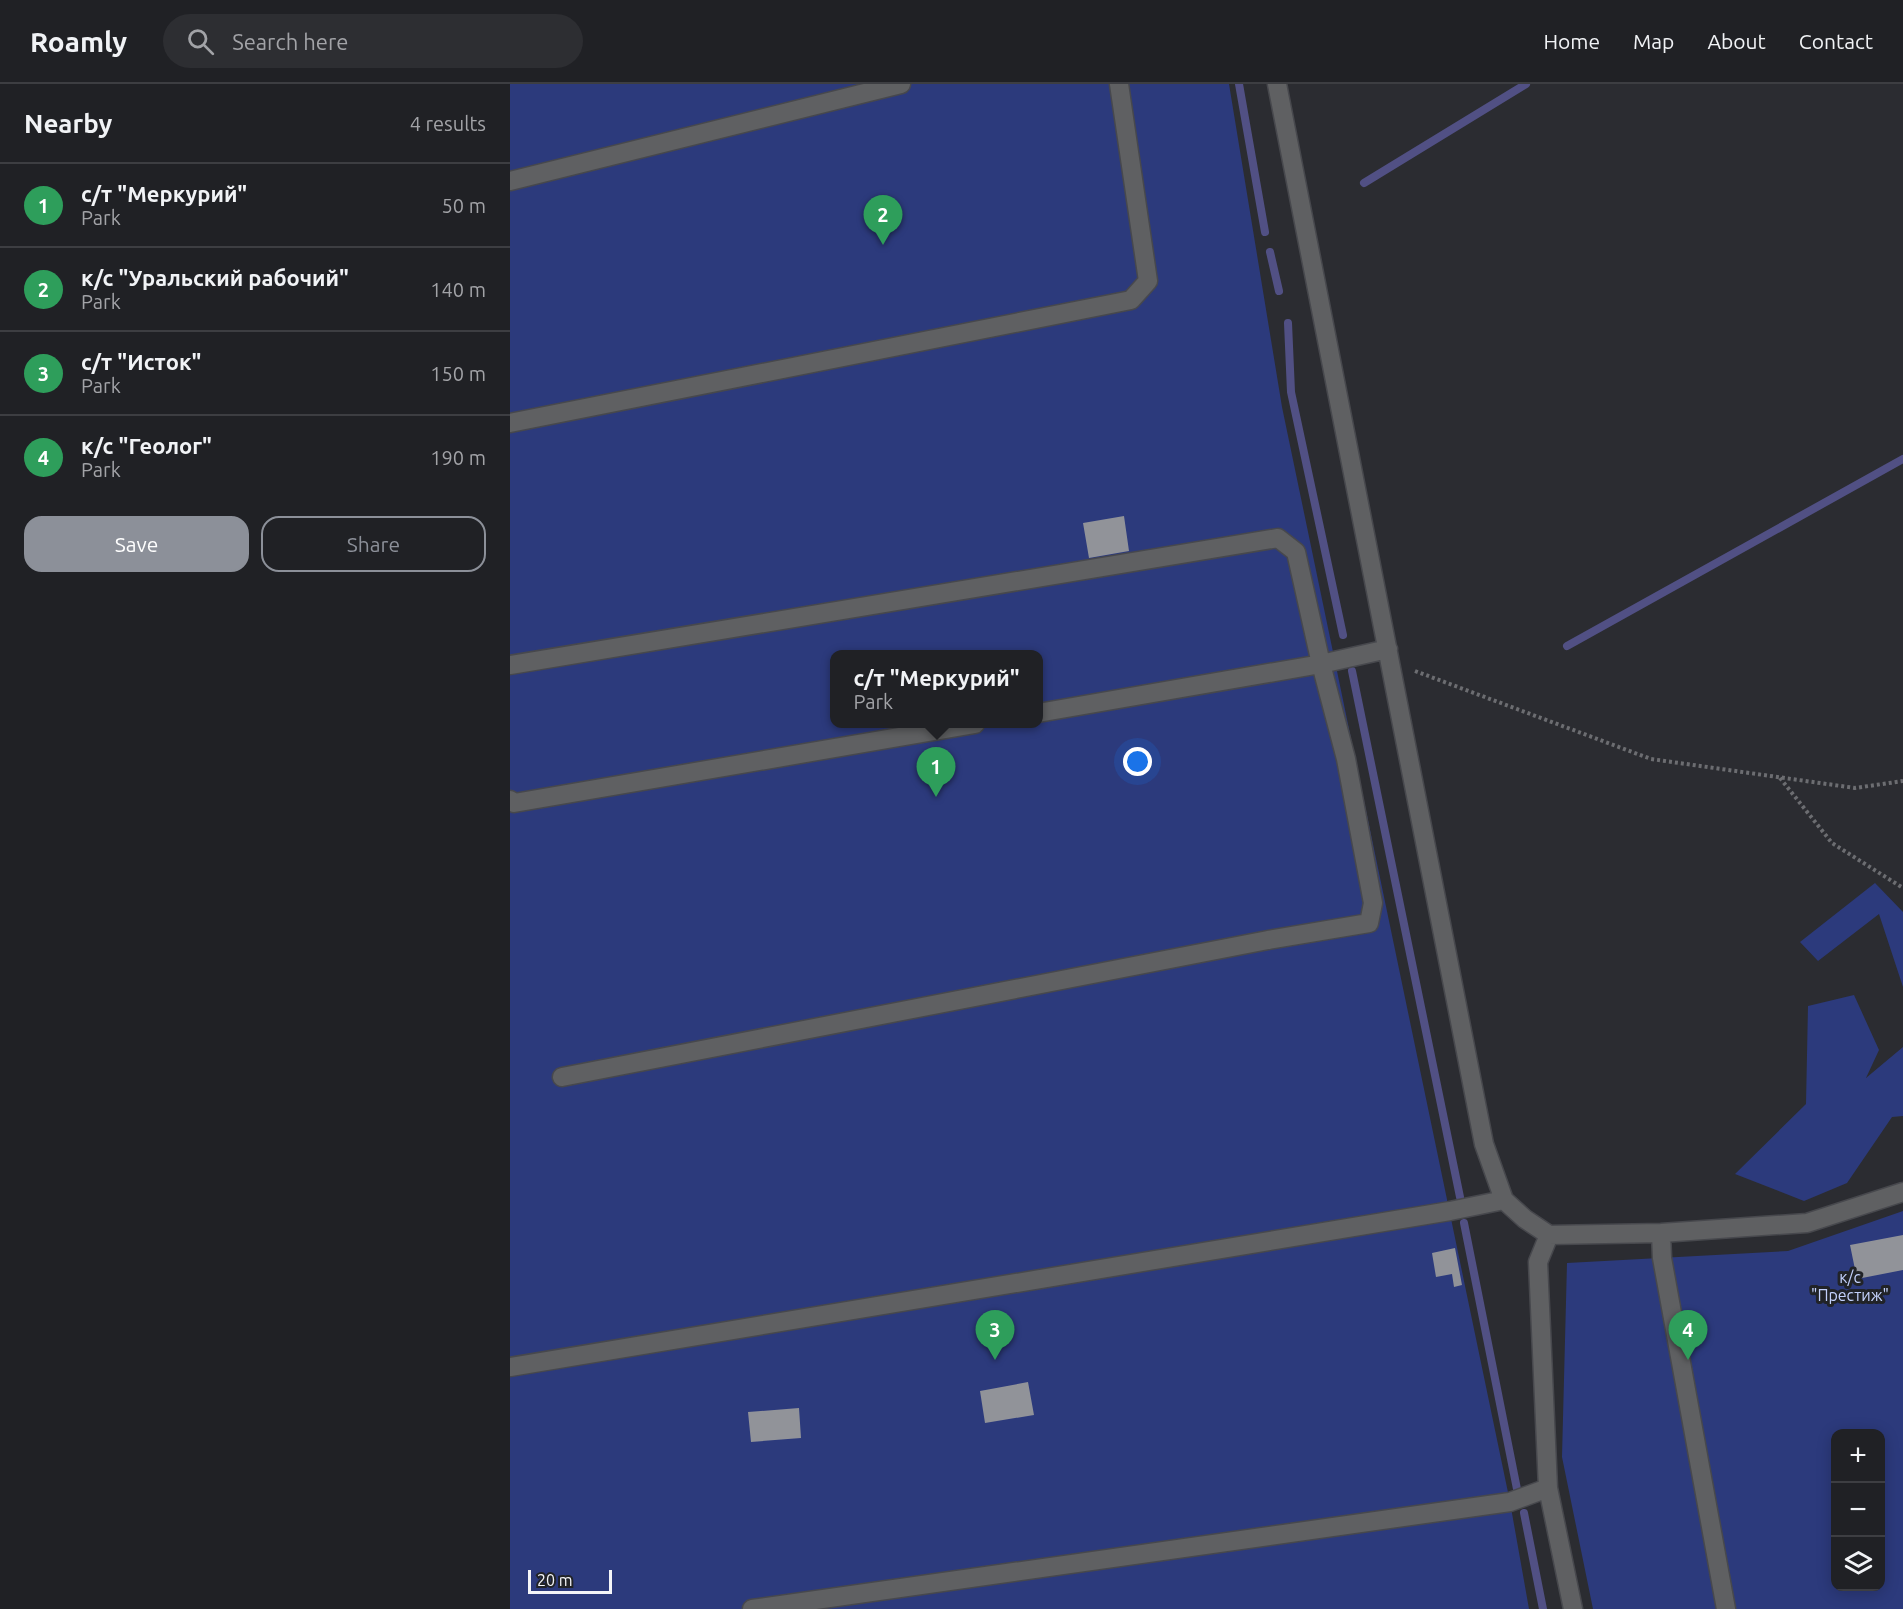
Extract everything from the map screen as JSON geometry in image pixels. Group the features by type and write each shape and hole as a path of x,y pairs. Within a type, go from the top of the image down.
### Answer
{"lane":[{"path":"510,181 901,84"},
{"path":"510,423 1131,300 1148,281 1119,84"},
{"path":"1277,84 1484,1144 1504,1200 1525,1219 1549,1235 1661,1233 1808,1224 1903,1192"},
{"path":"510,665 1278,538 1296,552 1321,664 1346,759 1373,903 1369,923 1268,939 562,1077"},
{"path":"1043,712 1321,664 1389,656"},
{"path":"510,800 514,803 946,728"},
{"path":"510,1367 1450,1211 1504,1200"},
{"path":"1661,1233 1662,1258 1726,1609"},
{"path":"1549,1235 1538,1262 1548,1488 1573,1609"},
{"path":"752,1609 1510,1502 1548,1488"}],"path":[{"path":"1389,656 1651,759 1855,788 1903,781"},
{"path":"1780,778 1832,843 1903,888"}],"green space":[{"path":"510,84 1229,84 1282,407 1510,1502 1529,1609 510,1609"},
{"path":"1875,883 1903,912 1903,987 1879,914 1818,961 1800,942"},
{"path":"1854,995 1879,1050 1866,1078 1903,1047 1903,1116 1892,1117 1847,1183 1804,1201 1735,1174 1806,1104 1808,1006"},
{"name":"к/с \"Престиж\"","path":"1903,1211 1903,1609 1593,1609 1562,1457 1567,1263 1788,1251"}],"building":[{"path":"1124,516 1129,551 1089,558 1083,523"},
{"path":"1903,1235 1903,1270 1857,1279 1850,1245"},
{"path":"1455,1248 1462,1285 1454,1287 1452,1274 1436,1277 1432,1253"},
{"path":"1028,1382 1034,1415 985,1423 980,1391"},
{"path":"799,1408 801,1438 751,1442 748,1412"}],"waterway":[{"path":"1239,84 1265,232"},
{"path":"1364,183 1526,84"},
{"path":"1270,252 1279,291"},
{"path":"1288,323 1291,392 1343,635"},
{"path":"1567,646 1903,459"},
{"path":"1352,671 1460,1197"},
{"path":"1464,1223 1517,1489"},
{"path":"1524,1513 1543,1609"}],"place":[{"name":"к/с \"Уральский рабочий\"","path":"883,245"},
{"name":"с/т \"Меркурий\"","path":"936,797"},
{"name":"с/т \"Исток\"","path":"995,1360"},
{"name":"к/с \"Геолог\"","path":"1688,1360"}]}
